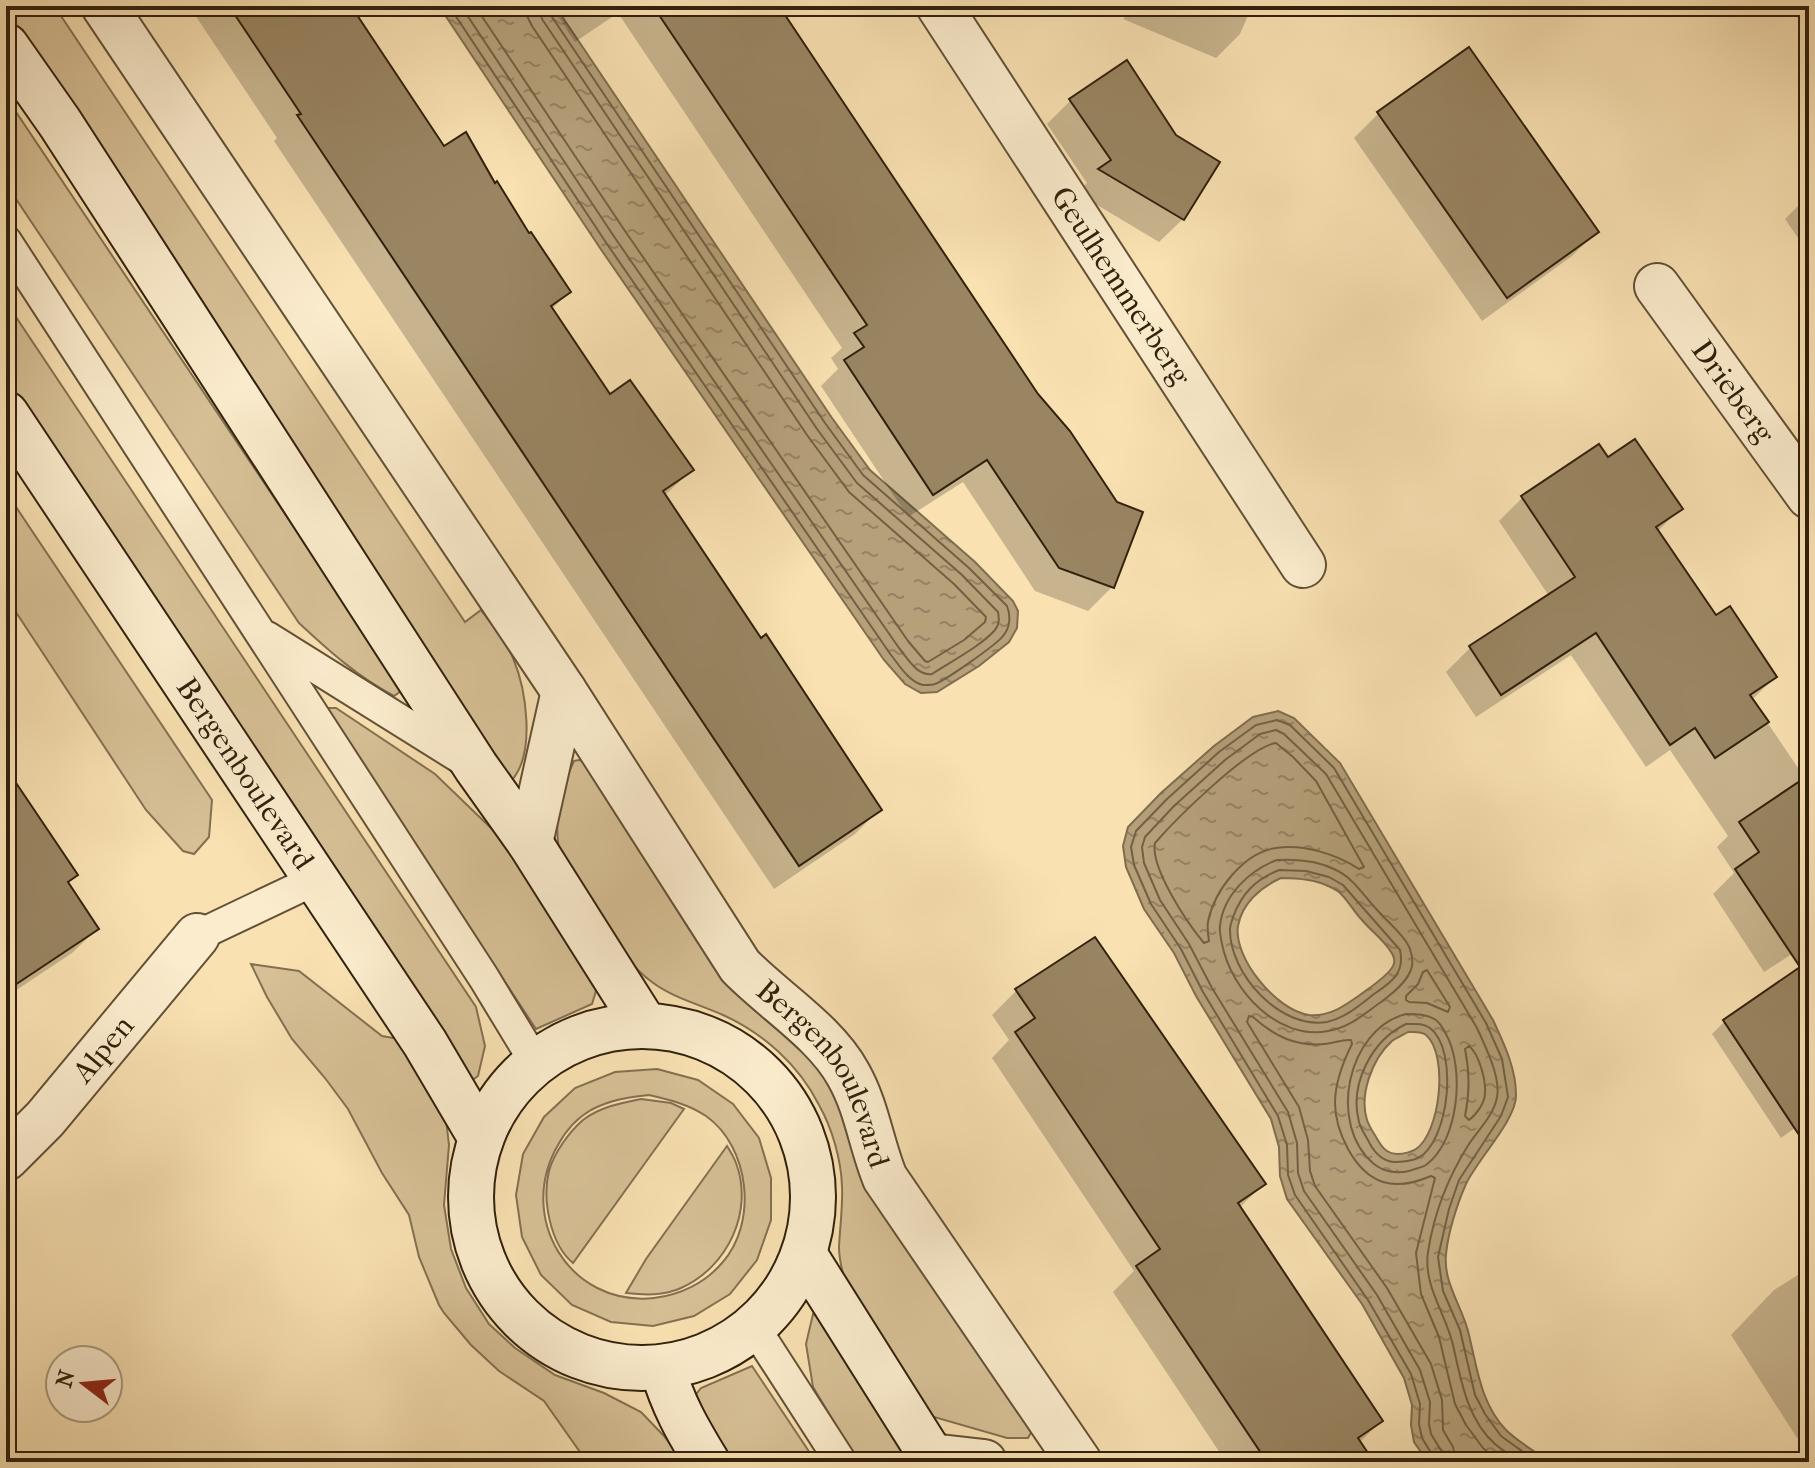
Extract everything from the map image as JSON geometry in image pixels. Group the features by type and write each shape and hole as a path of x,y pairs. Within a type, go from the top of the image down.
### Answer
{"main road":[{"name":"Bergenboulevard","path":"104,6 564,691 740,966 818,1036 847,1071 865,1110 885,1178 1079,1462"},
{"name":"Geulhemmerberg","path":"939,6 1303,565"},
{"path":"6,46 60,123 476,767 530,843 645,1025"},
{"name":"Drieberg","path":"1657,286 1809,496"},
{"name":"Bergenboulevard","path":"6,414 425,1043 481,1138"},
{"path":"530,843 564,691"},
{"name":"Alpen","path":"6,1158 45,1119 197,936"},
{"path":"645,1025 692,1032 729,1048 762,1073 788,1106 806,1143 814,1184 811,1225 804,1254 779,1300 754,1327 707,1356 662,1367 616,1367 573,1354 534,1332 502,1297 480,1256 471,1209 474,1162 490,1117 517,1078 535,1062 554,1049 598,1030 645,1025"},
{"path":"804,1254 933,1459 984,1462"},
{"path":"662,1367 676,1409 707,1462"}],"lane":[{"path":"6,241 484,978 535,1062"},
{"path":"260,632 476,767"},
{"path":"197,936 317,879"},
{"path":"754,1327 841,1462"}],"shaded area":[{"path":"6,6 51,6 55,12 57,10 465,622 481,610 503,639 518,671 525,703 524,753 512,780 509,780 6,32"},
{"path":"6,97 374,647 401,691 394,696 356,672 299,623 6,184"},
{"path":"6,302 476,1007 485,1046 478,1076 471,1081 6,386"},
{"path":"6,492 212,800 209,837 194,854 183,851 146,810 6,597"},
{"path":"329,708 336,708 435,774 495,832 595,972 596,991 592,1004 536,1029 327,713"},
{"path":"574,761 583,761 787,1032 825,1076 1032,1431 1028,1438 1007,1438 927,1415 847,1288 839,1252 840,1165 828,1124 811,1090 778,1052 752,1031 660,988 644,976 624,954 571,880 560,854 557,827 560,800 568,774"},
{"path":"251,964 299,971 382,1036 399,1039 445,1111 449,1145 444,1205 451,1249 466,1288 489,1324 515,1348 555,1375 604,1393 641,1412 683,1462 587,1462 544,1401 499,1371 471,1345 439,1305 419,1257 409,1215 382,1173 348,1109 292,1039"},
{"path":"657,1069 698,1080 733,1104 759,1138 771,1178 771,1220 757,1260 730,1294 694,1316 653,1326 611,1322 572,1305 541,1275 522,1237 516,1195 523,1154 544,1117 575,1088 615,1072","holes":["649,1095 692,1108 721,1130 740,1166 744,1207 741,1228 733,1246 722,1263 708,1276 691,1287 664,1296 624,1297 597,1288 575,1273 558,1252 548,1227 543,1201 547,1173 558,1145 572,1126 598,1107"]},
{"path":"641,1099 671,1103 684,1109 573,1263 553,1233 547,1207 551,1164 572,1130 583,1120 604,1109"},
{"path":"727,1146 741,1181 742,1200 733,1236 724,1252 698,1279 674,1291 661,1294 626,1293 646,1259"},
{"path":"813,1314 822,1319 914,1462 858,1462 813,1387 806,1344"},
{"path":"752,1366 816,1462 725,1462 694,1397 701,1388"}],"water":[{"path":"439,6 555,6 870,470 975,562 1013,601 1018,611 1017,628 1009,642 979,666 937,692 921,693 905,684 884,660 600,248"},
{"path":"1278,711 1294,718 1340,763 1493,1020 1505,1047 1514,1075 1515,1105 1504,1127 1471,1174 1456,1209 1447,1246 1447,1275 1466,1325 1481,1385 1491,1409 1511,1434 1550,1462 1428,1462 1414,1442 1412,1405 1404,1378 1362,1304 1287,1199 1271,1119 1196,996 1174,953 1144,909 1126,867 1123,846 1128,827 1214,746 1253,717","holes":["1281,878 1311,880 1338,891 1393,956 1393,967 1386,975 1332,1012 1309,1015 1284,1004 1260,981 1242,953 1238,926 1244,910 1260,891","1408,1032 1426,1035 1433,1045 1438,1059 1439,1094 1431,1127 1424,1140 1412,1151 1394,1154 1382,1146 1370,1127 1365,1110 1366,1089 1379,1057 1392,1041"]}],"building":[{"path":"229,6 351,6 444,146 466,132 495,183 497,181 571,292 551,306 610,394 630,380 694,470 663,491 761,638 766,634 882,810 799,866 297,115 301,114"},
{"path":"653,6 779,6 1038,394 1070,431 1117,502 1143,512 1114,588 1059,568 987,460 933,495 844,360 864,347 854,333 867,325"},
{"path":"1469,47 1599,232 1507,298 1377,112"},
{"path":"1127,60 1176,135 1220,162 1184,220 1098,169 1111,160 1069,99"},
{"path":"1635,439 1683,509 1656,527 1716,615 1730,606 1777,677 1750,695 1769,722 1715,758 1695,728 1670,745 1596,633 1501,695 1469,646 1575,577 1521,496 1599,444 1608,457"},
{"path":"6,768 78,875 68,882 99,929 6,991"},
{"path":"1809,775 1809,1150 1723,1020 1800,967 1735,869 1759,852 1739,822"},
{"path":"1095,937 1266,1184 1238,1203 1383,1421 1358,1438 1374,1462 1267,1462 1136,1266 1160,1249 1015,1032 1035,1018 1015,989"}]}
